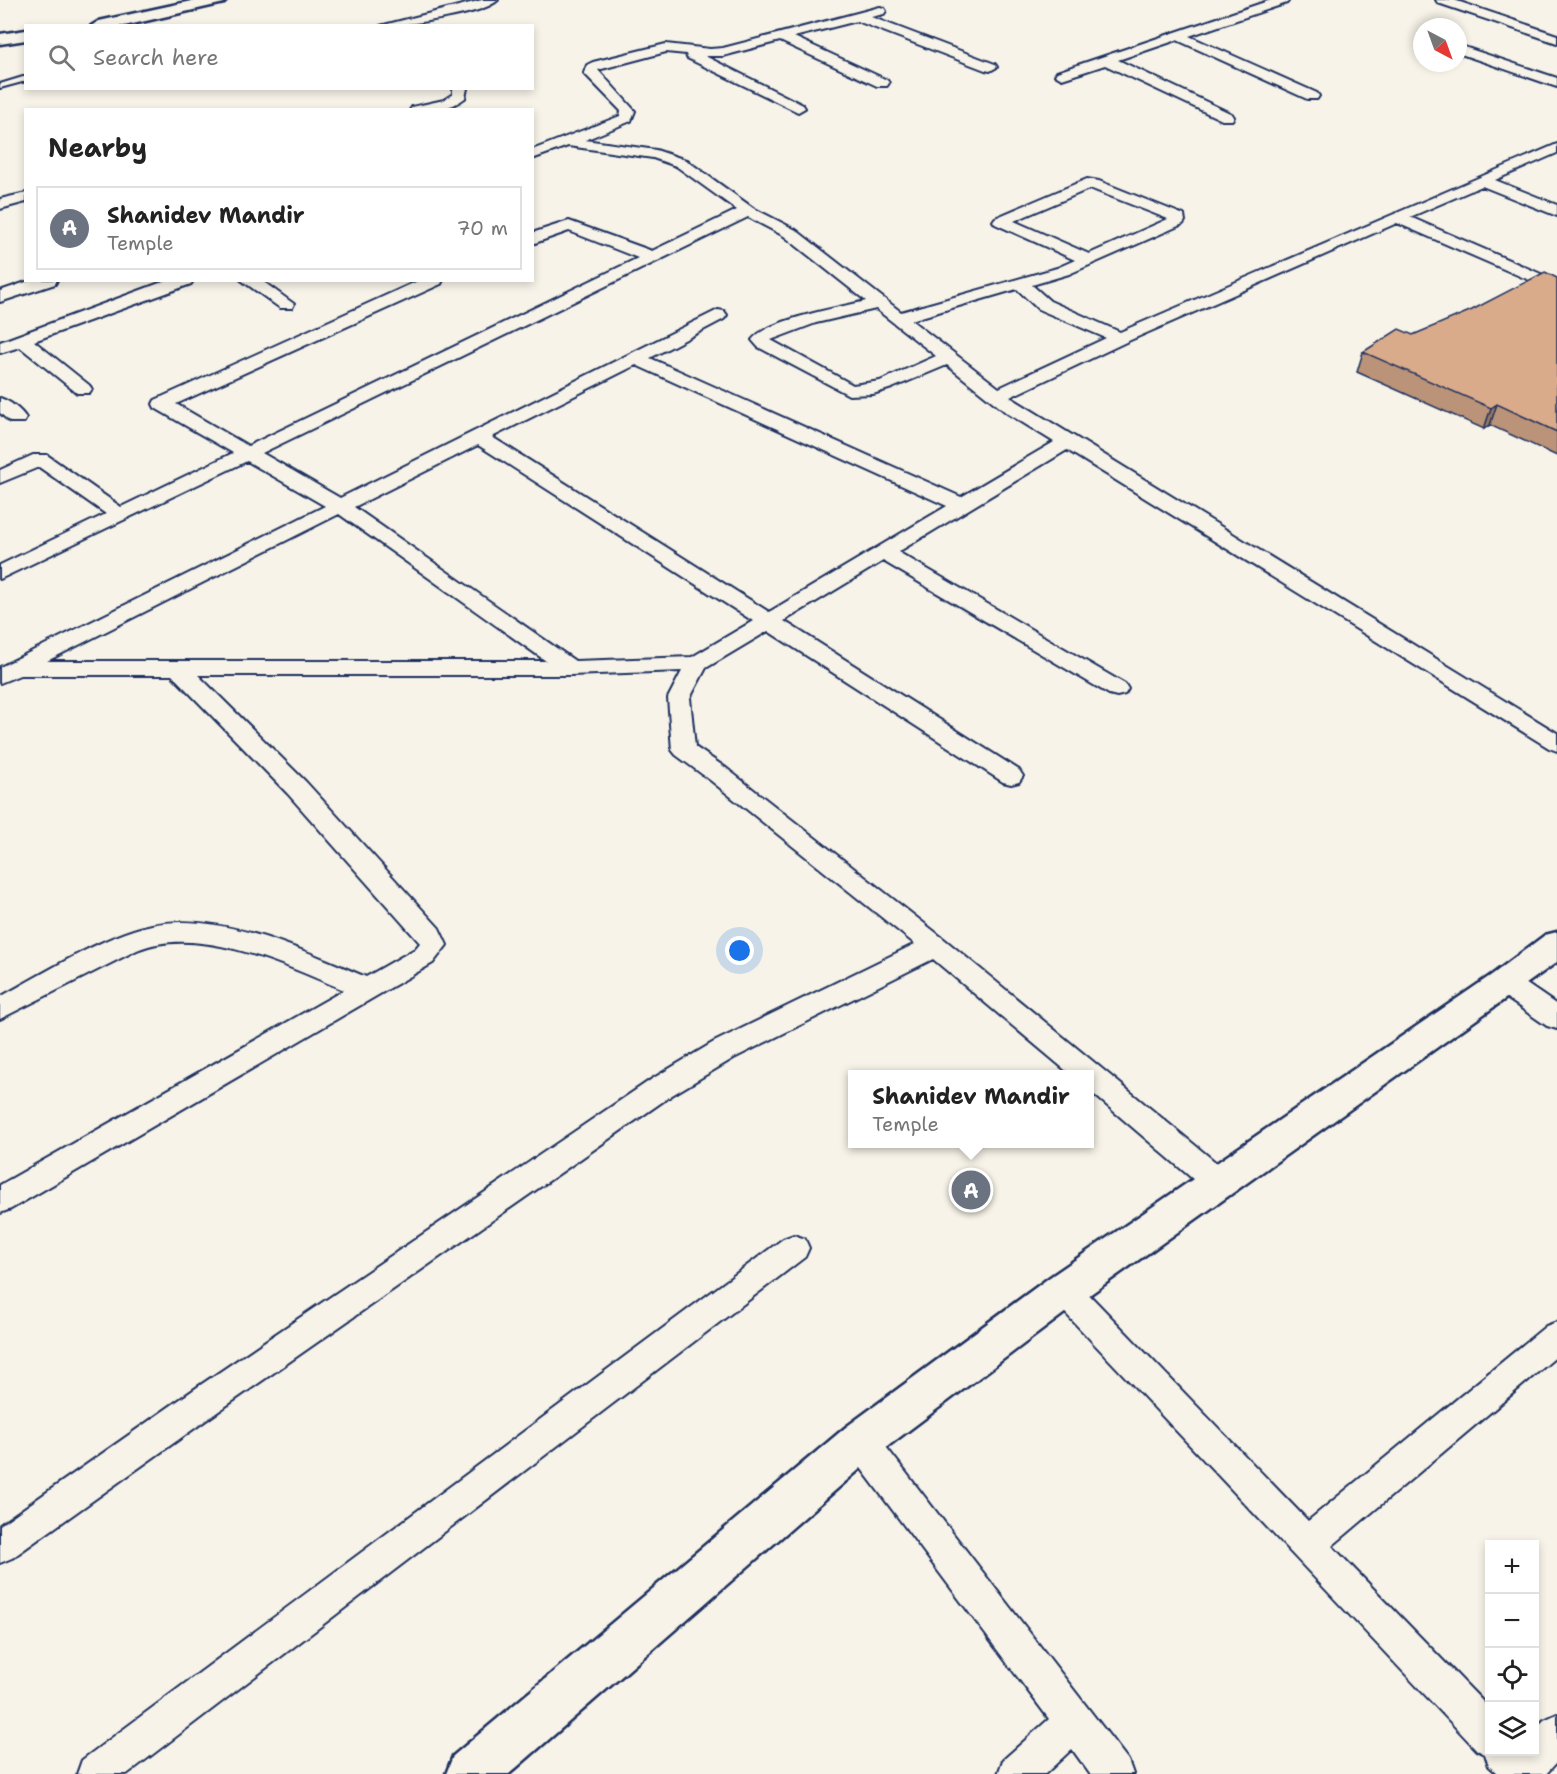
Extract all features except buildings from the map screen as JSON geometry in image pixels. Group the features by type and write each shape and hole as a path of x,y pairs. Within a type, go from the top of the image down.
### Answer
{"street":[{"path":"108,24 218,0"},
{"path":"389,24 481,5 492,0"},
{"path":"1062,75 1283,0"},
{"path":"1442,0 1557,39"},
{"path":"534,153 617,123 628,114 626,108 592,75 592,68 603,63 661,49 678,48 717,53 880,11"},
{"path":"859,17 990,67"},
{"path":"0,39 24,36"},
{"path":"1178,36 1312,96"},
{"path":"782,37 882,83"},
{"path":"678,48 798,108"},
{"path":"1467,52 1557,83"},
{"path":"1106,60 1227,117"},
{"path":"426,108 449,103 460,94 460,90"},
{"path":"568,142 666,156 681,163 748,211 790,233 998,396 1067,442 1557,743"},
{"path":"998,396 1120,338 1480,180 1553,153"},
{"path":"1480,180 1557,211"},
{"path":"899,318 1063,271 1089,260 1177,221 1178,218 1094,184 1087,184 1001,221 1089,260"},
{"path":"0,204 24,198"},
{"path":"0,573 748,211"},
{"path":"1396,217 1555,284"},
{"path":"534,238 569,226 654,258"},
{"path":"0,297 44,282"},
{"path":"0,348 180,282"},
{"path":"252,282 286,304"},
{"path":"431,282 162,405 340,506 570,668"},
{"path":"1020,283 1044,305 1120,338"},
{"path":"879,303 811,319 764,336 761,340 849,390 857,391 872,390 949,357"},
{"path":"8,672 718,315"},
{"path":"22,340 82,389"},
{"path":"636,358 962,505"},
{"path":"0,404 17,418"},
{"path":"479,437 1011,776"},
{"path":"8,672 178,668 570,668 697,664 1067,442"},
{"path":"0,477 40,459 120,515"},
{"path":"883,552 1117,688"},
{"path":"697,664 679,698 684,750 718,774 935,946 1083,1070"},
{"path":"0,1200 424,956 434,945 430,935 297,788 178,668"},
{"path":"0,1009 126,943 169,931 198,934 266,948 306,962 366,988"},
{"path":"471,1774 861,1441 1064,1290 1505,983 1557,944"},
{"path":"0,1546 211,1397 663,1087 724,1050 935,946"},
{"path":"1505,983 1557,1019"},
{"path":"1094,1079 1219,1183"},
{"path":"96,1774 794,1248"},
{"path":"1064,1290 1485,1732"},
{"path":"1306,1545 1557,1336"},
{"path":"861,1441 1114,1774"},
{"path":"1017,1774 1074,1721"},
{"path":"1517,1766 1557,1734"}],"lane":[{"path":"0,86 24,80"}],"place":[{"name":"Shanidev Mandir","path":"971,1190"}]}
